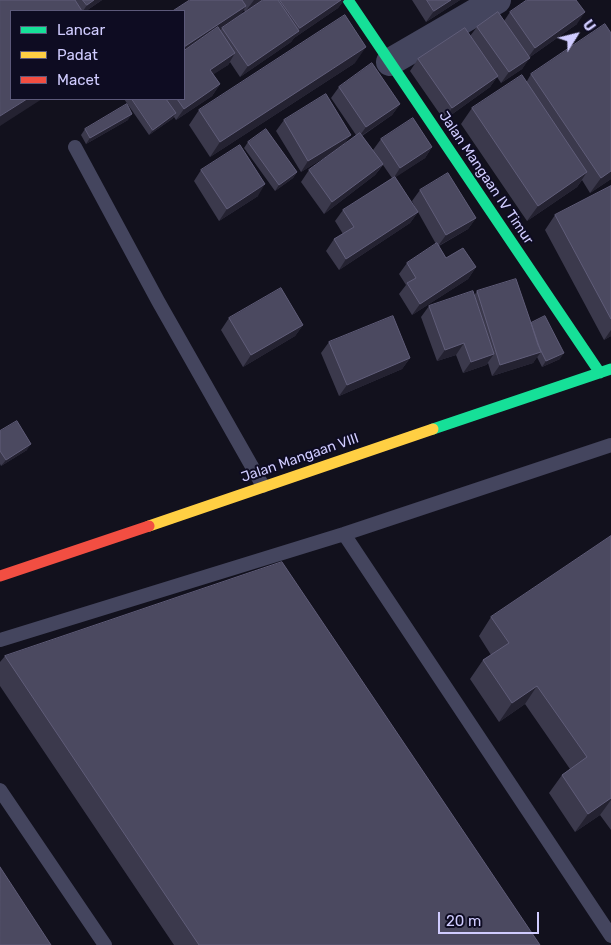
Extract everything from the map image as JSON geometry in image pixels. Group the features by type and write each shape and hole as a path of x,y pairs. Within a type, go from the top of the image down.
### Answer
{"street":[{"name":"Jalan Mangaan IV Timur","path":"348,0 600,373"},
{"path":"390,62 498,0"},
{"name":"Jalan Mangaan VIII","path":"0,576 611,369"}],"lane":[{"path":"75,147 158,301 263,486"},
{"path":"0,640 344,534 611,446"},
{"path":"344,534 611,936"},
{"path":"0,790 105,945"}],"building":[{"path":"0,0 75,0 81,10 10,10 10,100 25,100 0,116"},
{"path":"83,0 94,0 87,5"},
{"path":"190,0 242,0 246,6 185,46 185,10 175,10"},
{"path":"263,0 278,0 299,31 248,66 222,28"},
{"path":"280,0 341,0 300,28"},
{"path":"427,0 451,0 434,11"},
{"path":"527,0 576,0 585,12 535,48 510,12"},
{"path":"498,12 530,58 509,72 477,27"},
{"path":"345,15 366,47 220,142 199,110"},
{"path":"605,24 611,33 611,171 601,178 531,74"},
{"path":"218,27 235,53 210,70 220,84 184,109 178,100 185,100 185,50"},
{"path":"465,28 498,76 452,108 418,59"},
{"path":"372,63 400,104 366,127 339,87"},
{"path":"522,75 587,172 538,206 472,108"},
{"path":"326,94 351,135 308,161 284,120"},
{"path":"133,100 167,100 176,113 153,130"},
{"path":"127,104 132,114 90,138 85,129"},
{"path":"413,118 432,147 400,168 381,139"},
{"path":"266,129 297,172 279,185 248,142"},
{"path":"360,133 383,164 332,202 309,170"},
{"path":"240,145 265,184 227,209 201,170"},
{"path":"448,173 476,218 446,235 420,190"},
{"path":"395,177 418,212 346,259 334,239 354,227 343,210"},
{"path":"611,186 611,319 555,215"},
{"path":"437,243 446,258 463,248 476,267 420,304 407,283 416,278 407,263"},
{"path":"516,279 541,352 500,365 477,291"},
{"path":"281,288 303,325 251,355 229,318"},
{"path":"473,291 494,354 471,362 464,343 445,350 429,306"},
{"path":"393,316 410,358 347,385 329,342"},
{"path":"545,316 564,353 546,361 538,345 531,323"},
{"path":"17,421 31,444 6,460 0,451 0,431"},
{"path":"611,536 611,798 588,814 562,775 587,757 537,686 512,703 483,660 509,643 491,617"},
{"path":"282,562 540,945 199,945 5,656"},
{"path":"0,867 51,945 0,945"}],"traffic: fast":[{"path":"348,0 600,373"},
{"path":"433,429 611,369"}],"traffic: slow":[{"path":"149,526 433,429"}],"traffic: jam":[{"path":"0,576 149,526"}]}
